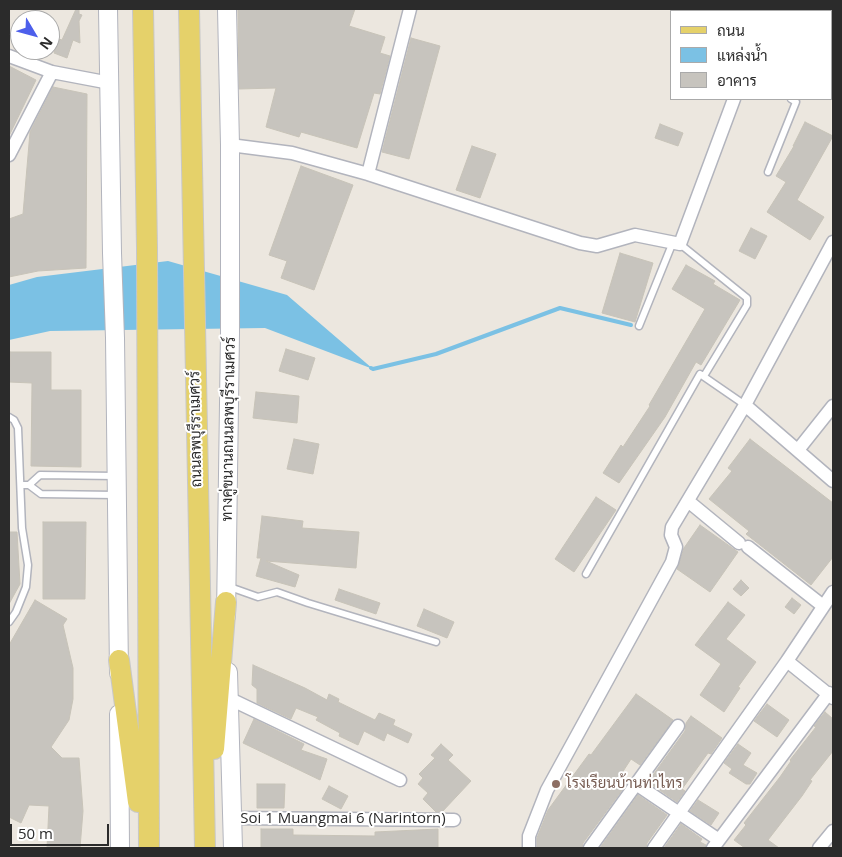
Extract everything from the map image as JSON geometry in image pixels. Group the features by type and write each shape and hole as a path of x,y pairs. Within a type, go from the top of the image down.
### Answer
{"main road":[{"path":"108,9 117,476 120,848"},
{"path":"143,9 147,248 149,848"},
{"name":"ถนนลพบุรีราเมศวร์","path":"190,9 194,337 205,842"},
{"name":"ทางคู่ขนานถนนลพบุรีราเมศวร์","path":"227,9 230,144 230,333 226,593 233,848"},
{"path":"205,842 219,698 226,593"},
{"path":"119,660 143,848"}],"street":[{"path":"368,174 410,9"},
{"path":"9,56 52,72 110,83"},
{"path":"9,155 52,72"},
{"path":"230,144 292,153 368,174 580,243 596,246 634,234 677,243 734,100"},
{"path":"529,848 529,836 547,790 672,562 676,548 671,531 745,405 833,242"},
{"path":"745,405 833,481"},
{"path":"798,450 833,406"},
{"path":"688,501 823,606"},
{"path":"654,848 787,662 833,592"},
{"path":"636,784 679,813 716,844 831,696 787,662"},
{"path":"228,698 400,780"},
{"path":"590,848 678,726"},
{"name":"Soi 1 Muangmai 6 (Narintorn)","path":"232,818 454,820"},
{"path":"819,848 833,830"}],"lane":[{"path":"768,172 796,102 793,100"},
{"path":"639,326 677,243 747,298 747,305 704,376"},
{"path":"586,574 700,374 745,405"},
{"path":"9,417 14,420 18,428 22,528 28,565 26,587 16,612 9,622"},
{"path":"21,486 29,485 40,476 117,476"},
{"path":"29,485 40,494 117,495"},
{"path":"226,593 258,597 277,592 436,642"}],"water":[{"path":"168,261 287,295 373,369 265,328 50,331 9,340 9,285 37,277"}],"building":[{"path":"76,9 79,9 79,14 82,15 79,21 80,43 73,40 67,58 60,55 60,39 62,40"},
{"path":"238,9 355,9 349,26 385,37 380,53 390,56 380,94 374,93 357,148 301,132 299,137 266,127 276,88 239,89"},
{"path":"411,38 440,46 409,159 382,152"},
{"path":"9,66 36,80 9,136"},
{"path":"53,87 87,94 86,268 38,271 9,277 9,219 23,214 30,132"},
{"path":"805,122 833,136 797,200 824,217 810,240 767,212 786,182 776,176 794,146"},
{"path":"660,124 683,133 678,146 655,138"},
{"path":"472,146 496,154 480,198 456,190"},
{"path":"301,166 353,185 314,290 281,278 287,261 269,255"},
{"path":"751,228 767,236 755,259 739,251"},
{"path":"620,253 653,263 635,322 602,313"},
{"path":"686,265 715,281 713,284 740,300 701,365 696,362 665,417 619,483 603,473 650,406 705,309 672,289"},
{"path":"286,349 315,358 308,380 279,371"},
{"path":"10,352 51,352 51,390 81,390 81,467 31,466 32,383 9,382"},
{"path":"256,392 299,396 297,423 253,418"},
{"path":"294,439 319,444 313,474 287,469"},
{"path":"750,439 833,503 833,557 811,585 746,534 749,531 709,499 732,471 728,468"},
{"path":"596,497 616,510 574,572 555,559"},
{"path":"262,516 303,521 302,528 359,532 356,568 266,561 299,575 295,587 256,576 261,558 257,558"},
{"path":"43,522 86,522 85,599 43,599"},
{"path":"700,525 738,552 710,592 677,569 684,548"},
{"path":"9,532 17,532 20,584 9,604"},
{"path":"741,580 749,588 741,596 733,589"},
{"path":"339,589 380,603 376,614 335,600"},
{"path":"792,598 801,605 794,614 785,607"},
{"path":"35,600 67,619 63,625 73,668 73,699 69,720 51,747 62,758 79,758 83,811 80,848 47,848 49,806 29,805 21,823 9,817 9,645"},
{"path":"728,602 745,615 726,639 756,662 738,687 740,688 724,712 700,695 721,664 695,645"},
{"path":"424,609 454,622 447,638 417,626"},
{"path":"253,665 327,700 329,694 339,699 338,702 375,720 379,713 395,720 393,725 412,734 408,743 387,733 384,741 364,731 358,745 339,736 340,733 316,720 318,717 296,708 291,719 257,703 257,689 252,685"},
{"path":"636,694 673,720 640,765 631,759 620,776 628,782 583,843 582,848 537,848 537,838 548,810"},
{"path":"767,704 789,720 777,737 754,721"},
{"path":"825,712 833,719 833,751 810,780 812,781 802,796 768,840 779,848 745,848 734,840 746,825 744,823 780,777"},
{"path":"691,716 722,738 711,754 708,753 682,789 685,791 677,802 648,782 685,731 686,723"},
{"path":"254,719 304,744 301,750 327,759 320,780 243,743"},
{"path":"441,744 453,755 448,760 471,781 442,812 436,812 423,799 428,793 418,784 423,778 419,774 435,758 431,755"},
{"path":"738,744 751,753 743,765 757,773 750,784 746,784 729,773 732,769 724,763"},
{"path":"257,784 285,784 284,808 257,808"},
{"path":"329,786 348,796 341,809 322,799"},
{"path":"638,795 667,815 647,843 646,848 600,848"},
{"path":"698,800 719,813 711,825 690,811"},
{"path":"681,824 702,839 700,842 706,845 705,848 664,848"},
{"path":"261,829 293,829 293,835 375,836 375,832 438,829 438,848 261,848"}],"waterway":[{"path":"371,368 436,354 560,308 631,325"}],"place":[{"name":"โรงเรียนบ้านท่าไทร","path":"556,784"}]}
